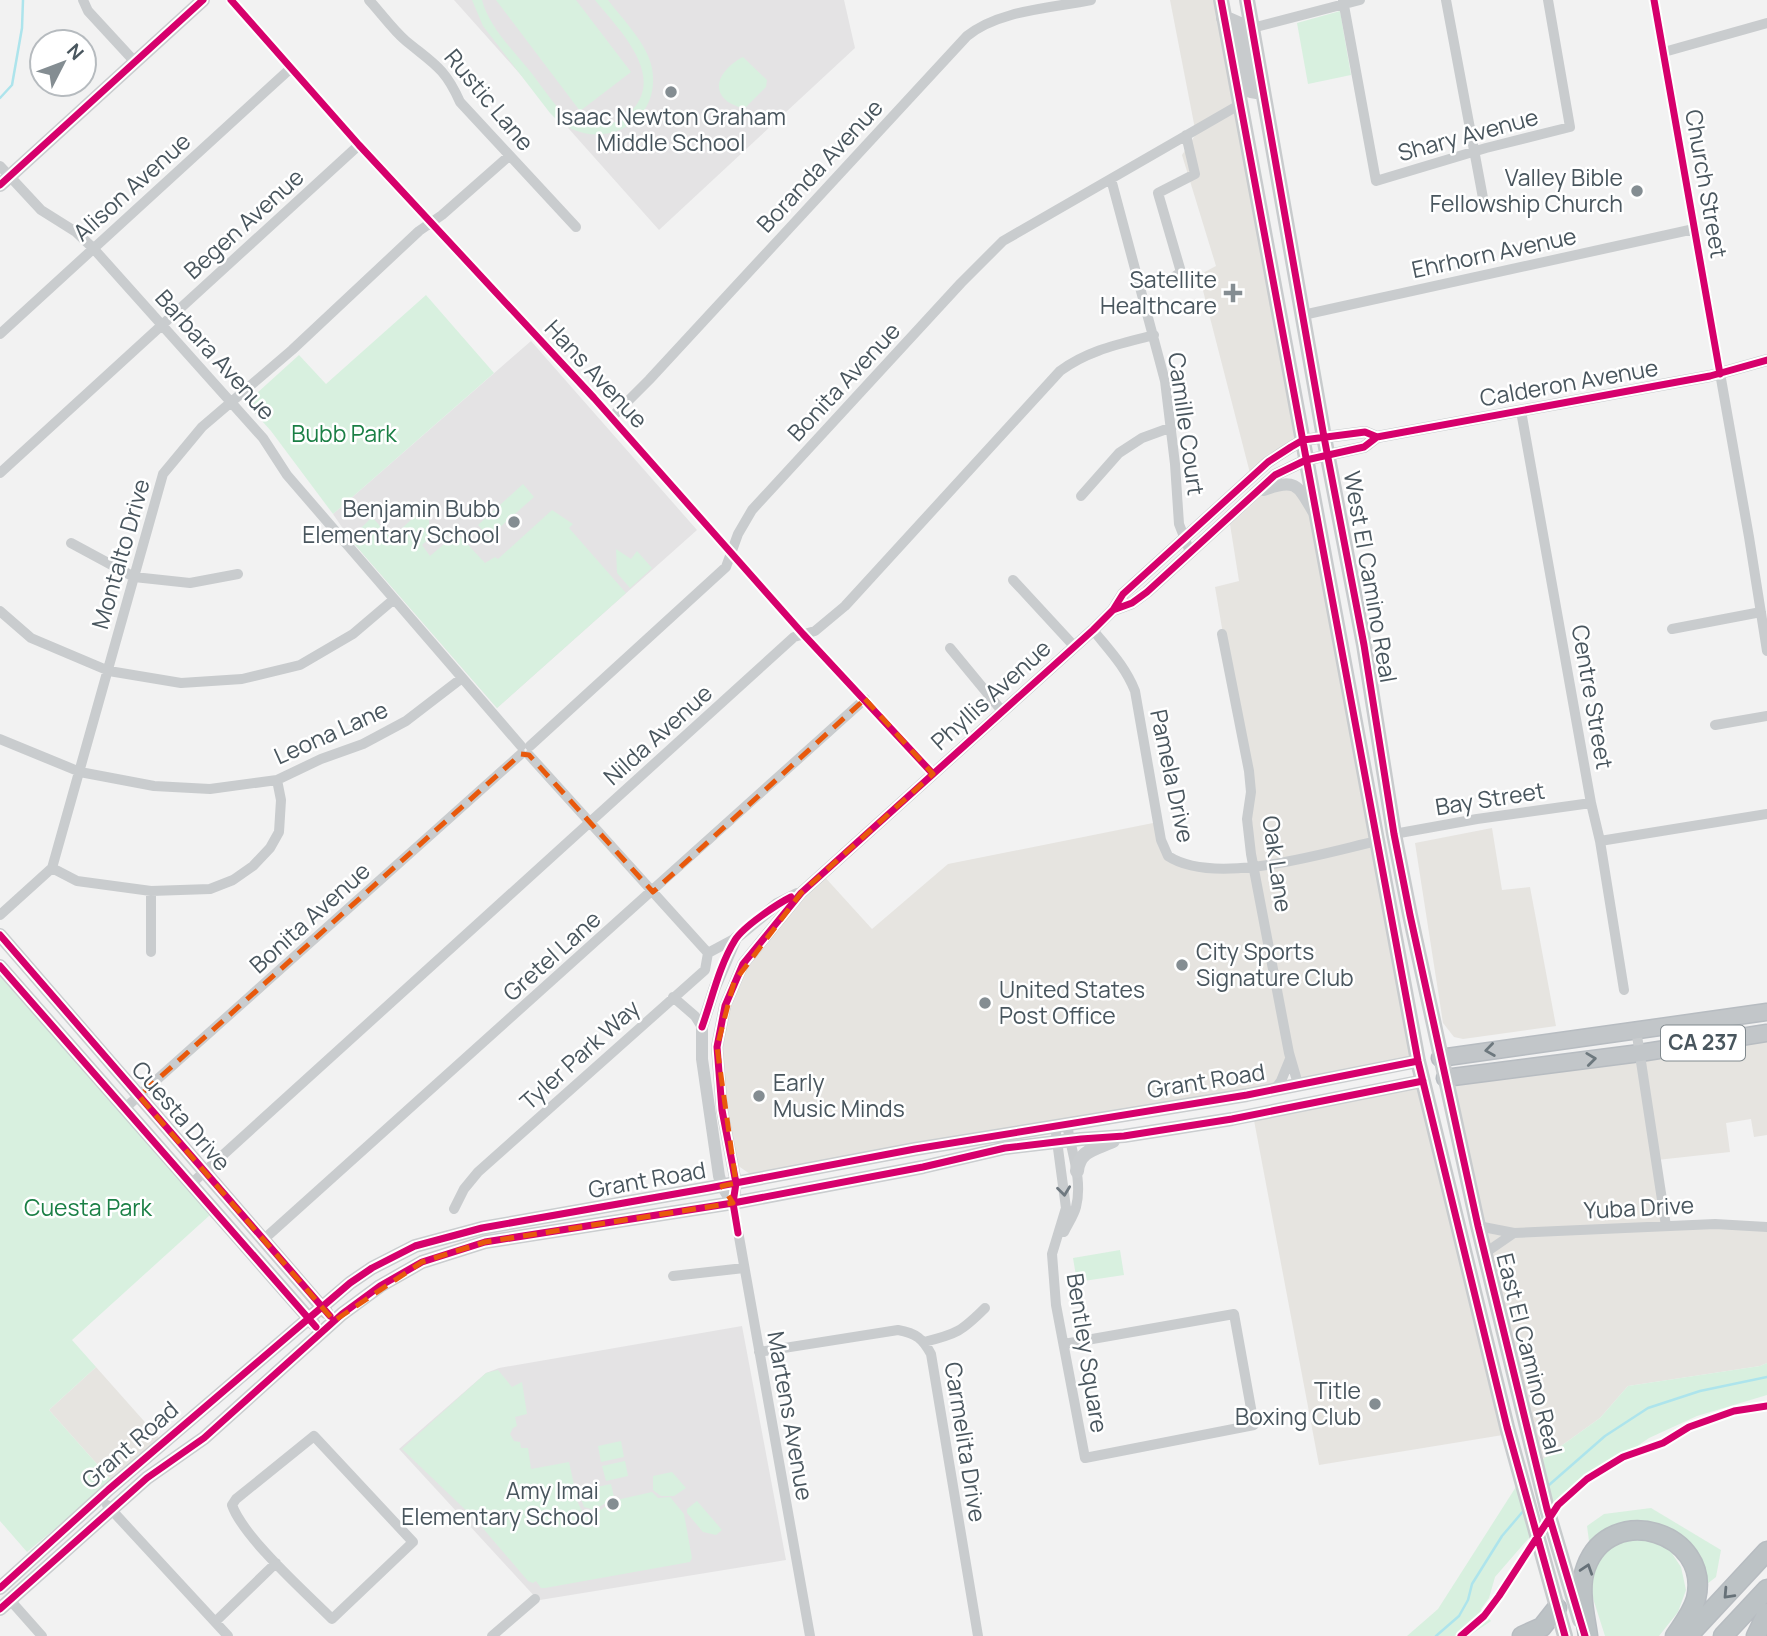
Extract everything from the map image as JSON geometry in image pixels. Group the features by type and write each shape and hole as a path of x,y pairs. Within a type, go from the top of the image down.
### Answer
{"highway":[{"name":"CA 237","path":"1636,1029 1767,1012"},
{"path":"1440,1058 1636,1029"},
{"name":"CA 237","path":"1445,1078 1640,1053 1767,1033"},
{"path":"1586,1636 1583,1586 1586,1567 1595,1551 1608,1539 1625,1531 1646,1530 1666,1536 1681,1546 1692,1562 1697,1580 1696,1598 1690,1614 1675,1636"},
{"path":"1688,1636 1767,1551"},
{"path":"1723,1636 1767,1589"},
{"path":"1522,1636 1542,1627 1557,1608"},
{"path":"1756,1636 1767,1613"}],"main road":[{"path":"3,176 203,0"},
{"name":"West El Camino Real","path":"1221,0 1419,1061"},
{"name":"West El Camino Real","path":"1247,0 1324,437 1364,645 1394,834 1445,1078"},
{"path":"1224,18 1240,25 1251,90 1263,92"},
{"path":"1240,105 1255,107 1280,238 1291,249"},
{"name":"Cuesta Drive","path":"0,935 334,1321"},
{"name":"Cuesta Drive","path":"0,966 321,1332"},
{"name":"Grant Road","path":"1298,1084 1440,1058"},
{"name":"East El Camino Real","path":"1419,1061 1488,1348 1565,1636"},
{"name":"Grant Road","path":"0,1588 100,1497 308,1318 372,1268 427,1242 482,1228 1061,1125 1445,1078"},
{"name":"East El Camino Real","path":"1445,1078 1546,1506 1586,1636"},
{"path":"1285,1098 1298,1084"},
{"name":"Grant Road","path":"5,1605 147,1478 204,1438 334,1321 380,1286 422,1262 485,1242 733,1203 923,1167 1005,1148 1124,1136 1262,1113 1285,1098"},
{"path":"1077,1171 1078,1162 1084,1152 1124,1136"},
{"path":"1465,1254 1471,1252 1477,1258 1493,1320 1505,1335"},
{"path":"1488,1348 1499,1358 1510,1389 1519,1392"}],"street":[{"path":"83,0 88,11 135,62"},
{"name":"Hans Avenue","path":"231,0 359,145 611,418 803,634 933,774"},
{"name":"Rustic Lane","path":"369,0 405,40 432,60 451,83 460,102 576,227"},
{"name":"Boranda Avenue","path":"611,418 968,36 987,22 1091,0"},
{"path":"1252,28 1360,0"},
{"path":"1446,0 1483,198"},
{"name":"Shary Avenue","path":"1344,2 1376,181 1475,151 1570,127 1548,0"},
{"name":"Church Street","path":"1654,0 1767,651"},
{"path":"1664,51 1767,23"},
{"name":"Alison Avenue","path":"0,334 291,68"},
{"name":"Bonita Avenue","path":"124,1109 526,750 725,568 738,534 752,510 1003,241 1240,105"},
{"path":"1140,285 1168,281 1181,272 1158,193 1195,174 1186,135"},
{"name":"Begen Avenue","path":"0,473 359,145"},
{"name":"Montalto Drive","path":"52,868 163,474 202,427 419,231 509,156"},
{"name":"Barbara Avenue","path":"3,176 41,210 76,232 93,248 263,438 287,475 393,600 708,953"},
{"name":"Camille Court","path":"1111,179 1165,381 1172,427 1179,524 1190,552"},
{"name":"Ehrhorn Avenue","path":"1303,315 1694,229"},
{"name":"Nilda Avenue","path":"191,1184 793,637 815,631 845,606 1060,371 1099,349 1154,335"},
{"name":"Calderon Avenue","path":"1328,456 1364,447 1377,437 1720,374 1767,360"},
{"name":"Centre Street","path":"1521,411 1600,841 1624,990"},
{"path":"1081,496 1119,453 1142,438 1172,427"},
{"name":"Calderon Avenue","path":"1324,437 1365,432 1377,437"},
{"name":"Phyllis Avenue","path":"729,1185 717,1047 725,1006 743,964 801,893 1093,630 1113,610 1123,594 1184,538 1268,462 1303,440 1324,437"},
{"name":"Phyllis Avenue","path":"1113,610 1132,603 1147,592 1276,475 1306,460 1328,456"},
{"path":"1254,494 1283,483 1293,484 1300,489 1317,518"},
{"path":"71,542 134,577 190,583 238,573"},
{"path":"1013,580 1074,646"},
{"path":"0,611 31,638 109,671 181,683 242,679 300,665 353,634 393,600"},
{"path":"1672,629 1761,612"},
{"name":"Pamela Drive","path":"1093,630 1118,658 1135,691 1161,840 1168,856 1188,865 1216,870 1255,866"},
{"name":"Oak Lane","path":"1222,634 1251,792 1247,819 1298,1084"},
{"path":"950,648 1002,711"},
{"name":"Leona Lane","path":"0,739 80,772 154,786 210,789 278,780 321,759 363,744 406,721 462,678"},
{"name":"Gretel Lane","path":"263,1240 865,699"},
{"path":"1715,725 1767,716"},
{"path":"0,915 52,868 77,881 151,891 211,889 233,880 253,866 270,848 279,832 281,800 278,780"},
{"name":"Bay Street","path":"1394,834 1591,803"},
{"path":"1600,841 1767,814"},
{"path":"1255,866 1377,841"},
{"path":"151,891 151,952"},
{"name":"Phyllis Avenue","path":"733,1203 703,1070 702,1027 715,987 736,938 777,904 801,893"},
{"path":"708,953 736,938"},
{"name":"Tyler Park Way","path":"454,1209 464,1189 478,1172 705,970 708,953"},
{"path":"673,998 695,1017 702,1027"},
{"path":"1636,1029 1666,1226"},
{"path":"1285,1098 1281,1081 1291,1058"},
{"name":"Bentley Square","path":"1061,1125 1066,1208 1052,1254 1056,1305 1063,1344 1085,1458 1254,1425 1234,1314 1063,1344"},
{"name":"Bentley Square","path":"1052,1254 1076,1209 1078,1191 1077,1171 1063,1141"},
{"name":"Martens Avenue","path":"733,1203 810,1636"},
{"name":"Yuba Drive","path":"1478,1226 1514,1233 1715,1224 1767,1227"},
{"path":"1485,1253 1514,1233"},
{"path":"673,1276 744,1268"},
{"path":"924,1342 964,1329 985,1307"},
{"name":"Carmelita Drive","path":"759,1352 898,1330 914,1333 924,1342 931,1354 978,1636"},
{"path":"314,1436 413,1542 332,1619 276,1563 236,1516 232,1505 314,1436"},
{"path":"100,1497 228,1636"},
{"path":"215,1622 276,1563"},
{"path":"492,1636 534,1599"},
{"path":"5,1605 42,1636"}],"highlighted area":[{"path":"865,699 933,774 801,893 734,982 717,1047 736,1183 722,1186 733,1203 485,1242 422,1262 334,1321 139,1096 521,754 529,755 653,892"}],"shaded area":[{"name":"Isaac Newton Graham Middle School","path":"454,0 844,0 855,48 659,230"},
{"path":"1170,0 1221,0 1303,440 1251,477 1199,275 1216,266 1182,155 1196,134"},
{"name":"Benjamin Bubb Elementary School","path":"531,341 697,530 497,708 350,539 333,514"},
{"path":"1293,484 1317,518 1418,1061 1298,1084 1291,1060 1275,1089 756,1178 731,1161 718,1074 734,982 822,874 872,929 948,864 1158,822 1161,840 1176,862 1255,866 1250,793 1215,587 1239,581 1229,518 1253,494"},
{"path":"1492,828 1502,890 1530,887 1556,1026 1463,1039 1454,1037 1443,1023 1415,843"},
{"path":"1767,1033 1767,1135 1754,1137 1751,1119 1726,1123 1730,1152 1657,1160 1666,1226 1767,1227 1767,1363 1628,1386 1600,1418 1536,1464 1445,1078"},
{"path":"1423,1081 1509,1434 1319,1465 1253,1115"},
{"name":"Amy Imai Elementary School","path":"742,1326 786,1560 540,1600 399,1449 486,1373 499,1368"},
{"path":"96,1367 159,1438 112,1481 49,1410"}],"green space":[{"path":"472,0 482,0 504,40 563,113 576,122 599,126 611,124 627,115 639,101 644,86 636,55 595,0 608,0 640,41 649,59 652,89 646,107 635,121 620,130 603,134 584,133 566,126 550,113 483,26"},
{"path":"496,0 576,0 631,72 580,111"},
{"path":"1340,11 1351,75 1308,84 1297,23"},
{"path":"743,57 767,80 766,87 744,109 728,102 719,89 722,76 731,65"},
{"name":"Bubb Park","path":"426,295 494,373 333,514 271,431 246,403 299,355 326,384"},
{"path":"523,484 534,497 489,537 478,525"},
{"path":"552,510 573,524 569,528 626,593 497,708 350,539 372,517 391,538 421,511 429,519 429,531 433,535 422,545 430,556 457,533 485,563 495,557 498,559"},
{"path":"616,549 631,559 637,551 652,568 630,588 617,573"},
{"name":"Cuesta Park","path":"0,974 210,1215 72,1340 96,1367 49,1410 112,1481 27,1552 0,1521"},
{"path":"1120,1250 1124,1275 1077,1282 1073,1258"},
{"path":"1767,1363 1767,1395 1697,1416 1649,1438 1547,1509 1536,1464 1600,1418 1628,1386"},
{"path":"498,1370 512,1387 522,1382 527,1414 515,1417 517,1426 510,1434 514,1441 520,1442 521,1448 528,1448 531,1469 569,1462 578,1503 585,1517 597,1513 612,1501 652,1492 658,1498 670,1497 684,1514 692,1558 690,1562 545,1588 541,1588 536,1581 528,1581 475,1519 402,1449 486,1373"},
{"path":"621,1441 624,1457 601,1462 598,1446"},
{"path":"625,1461 628,1476 606,1481 602,1466"},
{"path":"672,1472 686,1488 674,1496 661,1496 653,1490 653,1476"},
{"path":"1521,1479 1535,1531 1495,1577 1489,1598 1481,1609 1491,1621 1469,1636 1407,1636 1438,1609"},
{"path":"611,1484 614,1497 595,1510 584,1507 578,1491"},
{"path":"697,1501 722,1530 716,1535 703,1532 687,1513 687,1509"},
{"path":"1651,1508 1721,1550 1716,1577 1707,1584 1688,1545 1678,1534 1662,1526 1625,1524 1589,1541 1587,1526 1604,1514"},
{"path":"1648,1536 1667,1546 1681,1567 1686,1590 1678,1612 1659,1636 1605,1636 1590,1589 1592,1566 1605,1549 1624,1538"}],"waterway":[{"path":"0,98 12,85 22,28 23,0"},
{"path":"1549,1485 1605,1436 1648,1408 1700,1391 1767,1377"},
{"path":"1436,1636 1459,1616 1468,1600 1472,1584 1502,1536 1525,1509"}],"cycle path":[{"path":"0,185 203,0"},
{"path":"231,0 359,145 594,398 803,634 933,774"},
{"path":"1221,0 1418,1061 1507,1427 1565,1636"},
{"path":"1247,0 1410,915 1478,1226 1547,1509 1585,1636"},
{"path":"1654,0 1720,374"},
{"path":"1113,610 1132,603 1147,592 1275,475 1306,460 1364,447 1377,437 1710,376 1767,360"},
{"path":"738,1233 733,1203 736,1183 722,1110 717,1047 725,1006 743,964 801,893 1093,630 1113,610 1123,594 1268,462 1303,440 1365,432 1377,437"},
{"path":"702,1027 720,972 735,940 769,910 791,897"},
{"path":"0,935 330,1316"},
{"path":"0,966 316,1327"},
{"path":"0,1588 108,1490 350,1283 372,1268 415,1246 482,1228 915,1149 1247,1095 1418,1061"},
{"path":"0,1609 147,1478 204,1438 342,1314 380,1286 422,1262 485,1242 733,1203 923,1167 1005,1148 1124,1136 1232,1119 1423,1081"},
{"path":"1461,1636 1484,1616 1499,1596 1558,1505 1587,1479 1623,1457 1663,1443 1689,1427 1734,1411 1767,1406"}],"place":[{"name":"Isaac Newton Graham Middle School","path":"671,92"},
{"name":"Valley Bible Fellowship Church","path":"1637,191"},
{"name":"Satellite Healthcare","path":"1233,293"},
{"name":"Benjamin Bubb Elementary School","path":"514,522"},
{"name":"City Sports Signature Club","path":"1182,965"},
{"name":"United States Post Office","path":"985,1003"},
{"name":"Early Music Minds","path":"759,1096"},
{"name":"Title Boxing Club","path":"1375,1404"},
{"name":"Amy Imai Elementary School","path":"613,1504"}]}
